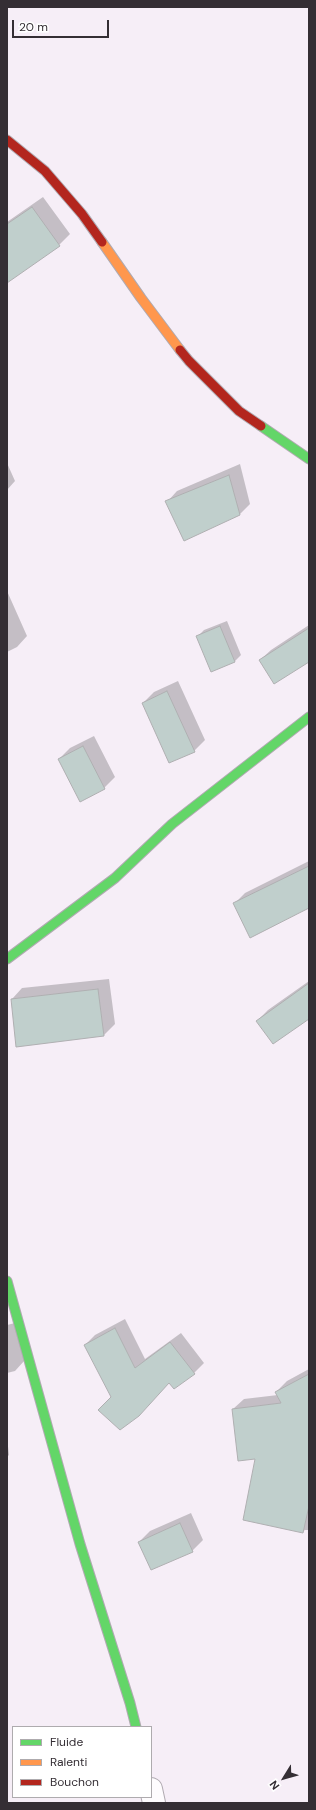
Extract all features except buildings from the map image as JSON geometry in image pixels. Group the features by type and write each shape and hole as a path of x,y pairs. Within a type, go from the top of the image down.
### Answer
{"street":[{"path":"7,140 45,171 82,214 141,298 188,361 238,411 309,459"},
{"path":"7,959 115,878 172,824 309,717"},
{"path":"7,1281 80,1544 130,1703 136,1726"}],"traffic: fast":[{"path":"261,426 309,459"},
{"path":"7,959 115,878 172,824 309,717"},
{"path":"7,1281 80,1544 130,1703 136,1726"}],"traffic: slow":[{"path":"102,242 180,350"}],"traffic: jam":[{"path":"7,140 45,171 82,214 102,242"},
{"path":"180,350 239,411 261,426"}]}
